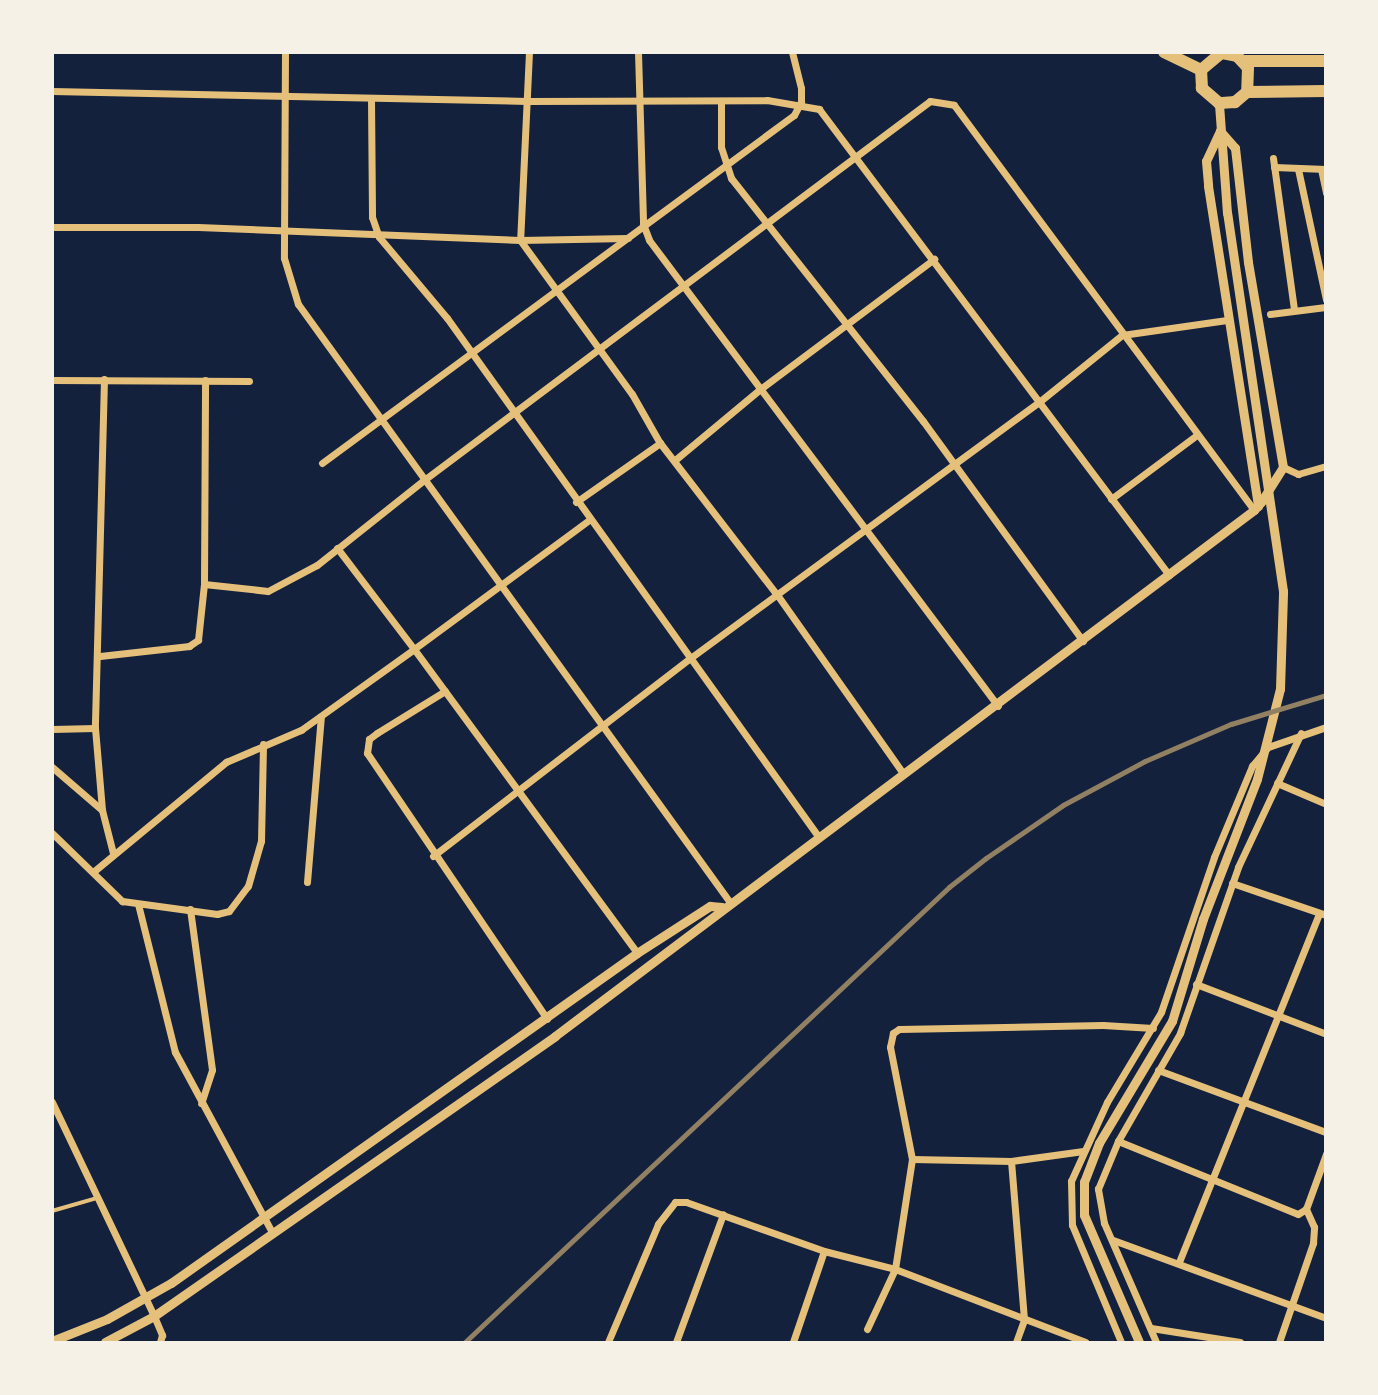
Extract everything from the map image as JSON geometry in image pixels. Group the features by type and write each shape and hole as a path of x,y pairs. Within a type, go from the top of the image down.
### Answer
{"main road":[{"path":"1164,52 1201,70"},
{"path":"1201,70 1219,53 1244,61 1325,61"},
{"path":"1201,70 1206,94 1219,103 1235,102 1247,92 1251,76 1244,61"},
{"path":"1247,92 1325,91"}],"street":[{"path":"285,52 284,258 298,304 603,726 726,904"},
{"path":"529,52 521,155 520,240 554,293 632,394 660,443 778,596 902,772"},
{"path":"638,52 643,224 682,284 759,390 867,529 998,706"},
{"path":"322,463 383,422 628,238 724,162 794,115 802,102 792,52"},
{"path":"52,91 527,102 638,99 802,102 830,119 1169,575"},
{"path":"371,99 372,217 379,237 471,354 818,836"},
{"path":"721,101 724,162 767,224 955,465 1083,641"},
{"path":"204,584 268,591 317,565 682,284 767,224 930,101 954,105 1122,335 1256,508"},
{"path":"1139,1342 1086,1222 1084,1182 1099,1143 1172,1021 1207,907 1257,779 1280,689 1283,591 1223,159 1219,103"},
{"path":"1220,131 1206,161 1256,508"},
{"path":"105,1342 154,1316 555,1036 718,916 726,904 902,772 998,706 1256,508 1283,467 1248,262 1235,148 1220,131"},
{"path":"1293,310 1274,163 1298,169 1323,169 1325,192"},
{"path":"1298,169 1325,300"},
{"path":"52,227 520,240 628,238"},
{"path":"675,460 759,390 847,327 934,259"},
{"path":"1270,314 1325,307"},
{"path":"433,856 689,659 1039,402 1122,335 1227,320"},
{"path":"104,379 100,656 95,728 103,810 113,853"},
{"path":"52,380 248,381"},
{"path":"100,656 189,646 198,640 204,584 205,380"},
{"path":"1111,499 1198,435"},
{"path":"576,502 660,443"},
{"path":"1283,467 1298,474 1325,466"},
{"path":"93,872 226,762 321,717 500,582 589,520"},
{"path":"337,548 520,788 637,953"},
{"path":"445,691 377,733 367,746 373,764 433,856 547,1019"},
{"path":"307,882 321,717"},
{"path":"1121,1342 1072,1225 1071,1181 1083,1151 1153,1028 1214,857 1252,766 1268,747 1301,732 1325,727"},
{"path":"52,729 95,728"},
{"path":"1156,1342 1098,1206 1098,1189 1118,1141 1180,1033 1232,883 1301,732"},
{"path":"52,833 113,895 138,904 229,911 248,886 261,841 263,744"},
{"path":"52,767 103,810"},
{"path":"1277,783 1325,804"},
{"path":"1179,1262 1277,1016 1322,914 1232,883"},
{"path":"138,904 166,1026 201,1103 272,1232"},
{"path":"52,1340 146,1298 547,1019 637,953 710,906 726,904"},
{"path":"190,909 212,1070 201,1103"},
{"path":"1196,984 1325,1034"},
{"path":"867,1329 895,1269 912,1158 890,1047 893,1033 899,1030 1103,1025 1153,1028"},
{"path":"1158,1070 1325,1132"},
{"path":"52,1102 100,1197 146,1298 162,1335 160,1342"},
{"path":"1118,1141 1286,1212 1298,1214 1306,1209 1325,1154"},
{"path":"912,1158 1011,1161 1083,1151"},
{"path":"1011,1161 1024,1320 1016,1342"},
{"path":"608,1342 667,1209 675,1202 686,1202 824,1251 895,1269 1084,1342"},
{"path":"1279,1342 1313,1242 1314,1227 1306,1209"},
{"path":"676,1342 723,1214"},
{"path":"1113,1240 1179,1262 1325,1318"},
{"path":"793,1342 824,1251"},
{"path":"1151,1328 1240,1342"}],"lane":[{"path":"52,1211 100,1197"}],"railway":[{"path":"465,1342 949,887 986,858 1063,805 1145,761 1231,724 1326,695"}]}
